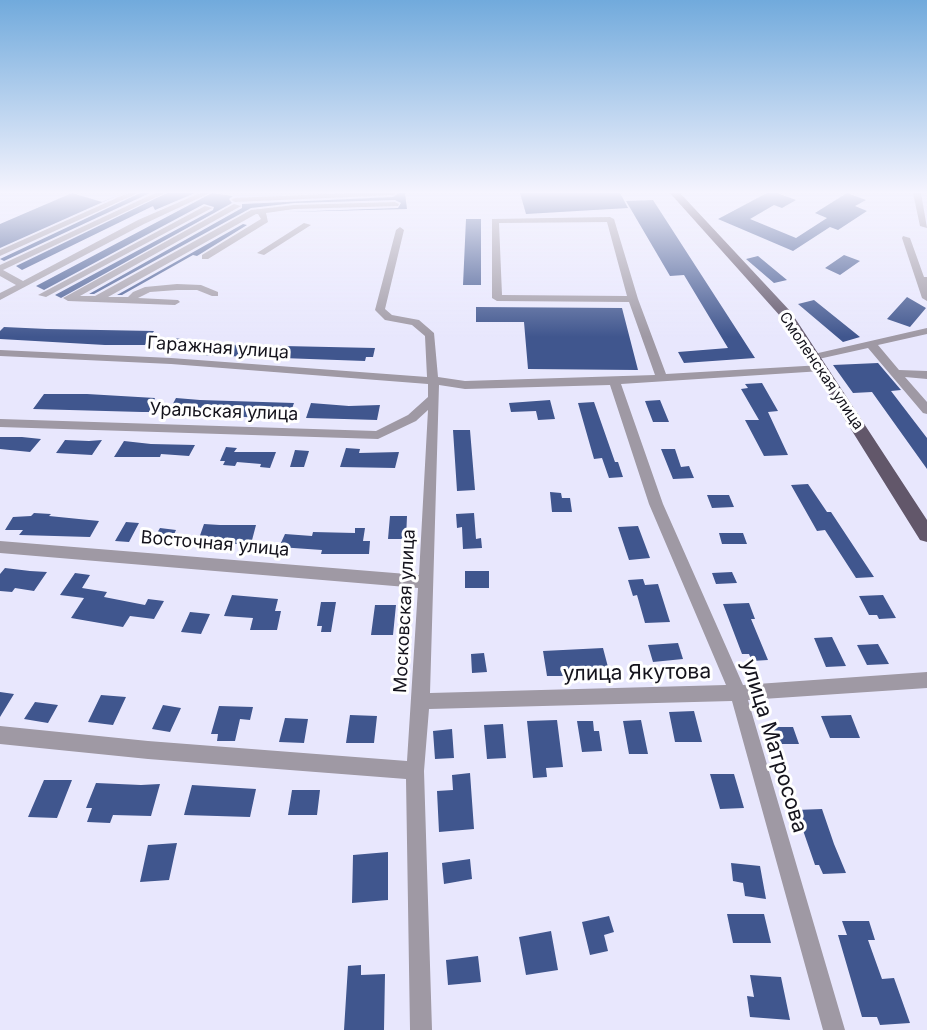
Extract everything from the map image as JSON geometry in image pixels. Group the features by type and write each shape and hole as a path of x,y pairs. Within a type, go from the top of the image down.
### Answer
{"main road":[{"name":"Смоленская улица","path":"719,241 786,315 924,527"}],"street":[{"path":"0,253 27,241"},
{"path":"59,241 0,270 18,284 43,295 175,302"},
{"path":"1,295 103,241"},
{"path":"18,284 106,241"},
{"path":"124,241 153,252"},
{"path":"43,295 145,241"},
{"path":"68,298 173,241"},
{"path":"98,299 202,241"},
{"path":"205,257 239,241"},
{"path":"261,253 283,241"},
{"name":"Московская улица","path":"397,241 380,310 388,318 415,322 430,335 433,390 421,701 415,771 421,1030"},
{"path":"496,241 497,298 633,298"},
{"path":"616,241 633,298 662,378"},
{"path":"907,241 923,279 927,298"},
{"path":"66,262 104,279"},
{"path":"130,300 136,294 148,290 177,287 198,287 215,294"},
{"name":"Гаражная улица","path":"0,353 171,361 433,390 452,381 465,385 614,381 818,363 871,344 927,332"},
{"path":"871,344 927,410"},
{"path":"897,373 927,375"},
{"name":"улица Матросова","path":"614,381 656,504 738,693 834,1030"},
{"name":"Уральская улица","path":"0,423 378,435 412,418 433,390"},
{"name":"Восточная улица","path":"0,547 426,582"},
{"name":"улица Якутова","path":"421,701 738,693 927,680"},
{"path":"0,735 148,750 415,771"}],"building":[{"path":"0,241 16,241 0,248"},
{"path":"38,241 47,241 4,261 0,259"},
{"path":"68,241 81,241 22,270 16,266"},
{"path":"121,241 135,241 44,290 36,286"},
{"path":"155,241 163,241 61,298 55,295"},
{"path":"183,241 191,241 94,294 89,294"},
{"path":"213,241 221,241 122,295 117,295"},
{"path":"465,241 481,241 481,285 463,285"},
{"path":"650,241 680,241 755,358 684,363 678,352 728,348 684,275 670,276"},
{"path":"770,241 808,241 793,251"},
{"path":"844,255 860,261 840,275 825,268"},
{"path":"758,256 787,280 774,283 746,259"},
{"path":"907,297 926,308 910,327 887,319"},
{"path":"814,300 860,337 843,342 798,304"},
{"path":"476,307 622,308 638,370 528,369 524,322 476,322"},
{"path":"4,327 154,331 145,345 105,345 0,339 0,331"},
{"path":"166,338 186,339 180,351 159,351"},
{"path":"205,342 237,345 375,348 373,357 366,357 365,361 199,355"},
{"path":"878,363 901,390 891,391 927,438 927,469 872,392 853,393 833,365"},
{"path":"762,383 778,411 768,412 788,455 764,456 745,420 759,420 741,389 748,388 745,384"},
{"path":"44,394 155,398 149,412 33,409"},
{"path":"176,398 294,403 289,417 284,419 168,413"},
{"path":"550,400 555,419 538,420 536,411 511,412 509,403"},
{"path":"660,400 669,422 653,422 645,401"},
{"path":"594,402 615,462 618,462 623,477 609,478 602,458 594,459 578,403"},
{"path":"311,403 349,406 380,405 377,420 306,418"},
{"path":"453,430 470,430 475,490 457,491"},
{"path":"0,437 41,439 30,452 0,449"},
{"path":"65,440 102,440 92,455 56,453"},
{"path":"124,441 195,445 189,456 161,454 160,457 114,457"},
{"path":"226,447 237,448 234,452 276,452 270,468 260,467 261,464 237,462 235,466 223,465 225,461 220,461"},
{"path":"346,448 360,449 359,453 399,452 395,468 340,467"},
{"path":"661,449 675,449 681,467 689,466 694,478 673,479"},
{"path":"295,450 309,451 304,467 290,467"},
{"path":"808,484 827,512 831,512 874,577 856,578 825,530 817,531 791,485"},
{"path":"550,492 561,493 562,498 570,498 572,512 552,512"},
{"path":"707,495 729,495 734,507 712,508"},
{"path":"34,513 99,521 90,537 19,535 23,530 5,530 13,517 31,516"},
{"path":"474,513 476,539 481,538 482,548 463,549 462,527 457,528 456,514"},
{"path":"390,516 407,516 406,539 388,539"},
{"path":"126,522 139,523 129,542 115,541"},
{"path":"204,524 256,525 251,544 232,544 233,539 215,539 213,544 197,544"},
{"path":"638,526 650,558 629,560 618,527"},
{"path":"160,528 176,530 169,545 151,543"},
{"path":"355,528 365,528 363,541 370,541 369,554 321,554 322,550 279,547 285,534 312,536 313,532 355,533"},
{"path":"719,533 743,533 747,544 722,544"},
{"path":"5,568 47,572 34,591 15,588 12,592 0,591 0,574"},
{"path":"465,571 489,571 489,588 465,588"},
{"path":"732,572 737,583 716,584 712,573"},
{"path":"75,573 90,575 82,588 107,592 104,597 145,605 148,599 164,601 154,619 130,616 123,627 71,618 84,598 60,595"},
{"path":"643,579 645,585 658,584 670,622 645,623 637,595 633,596 628,580"},
{"path":"232,595 278,599 275,611 281,611 277,630 250,630 253,618 224,616"},
{"path":"883,595 896,618 879,619 877,615 869,615 859,596"},
{"path":"321,602 336,602 331,632 321,632 322,626 317,626"},
{"path":"749,603 755,619 751,619 768,660 752,661 749,654 742,654 723,604"},
{"path":"375,605 396,605 393,635 371,635"},
{"path":"190,612 210,614 201,634 181,632"},
{"path":"832,637 846,666 826,667 814,638"},
{"path":"678,643 683,659 653,662 648,645"},
{"path":"878,644 889,664 867,665 857,645"},
{"path":"603,648 608,667 601,667 603,676 547,676 543,651"},
{"path":"484,653 487,672 472,673 471,654"},
{"path":"0,692 14,694 0,717"},
{"path":"101,695 126,697 113,725 88,722"},
{"path":"35,702 58,705 48,723 24,719"},
{"path":"163,705 181,708 170,732 152,729"},
{"path":"219,706 253,707 250,720 240,719 235,741 217,741 218,734 211,734"},
{"path":"694,711 702,742 675,742 669,712"},
{"path":"350,715 377,716 374,743 346,743"},
{"path":"851,715 860,738 830,738 821,716"},
{"path":"285,718 308,719 304,743 279,742"},
{"path":"557,720 563,767 546,768 547,777 533,778 527,721"},
{"path":"641,720 648,754 629,754 623,721"},
{"path":"577,721 593,721 594,731 599,731 602,751 582,752"},
{"path":"503,724 506,758 487,759 484,725"},
{"path":"765,727 793,727 799,744 770,744"},
{"path":"452,729 454,758 435,759 433,731"},
{"path":"470,773 474,829 439,832 437,791 453,790 452,775"},
{"path":"710,774 734,774 744,808 720,809"},
{"path":"44,780 72,780 57,818 28,817"},
{"path":"96,783 160,784 151,816 113,815 110,823 87,822 92,808 86,808"},
{"path":"192,785 256,789 250,817 184,815"},
{"path":"292,790 320,790 317,815 288,815"},
{"path":"822,809 846,873 823,874 819,865 815,865 796,810"},
{"path":"177,843 169,880 140,882 148,845"},
{"path":"388,852 388,900 352,903 353,855"},
{"path":"470,859 472,879 444,884 442,863"},
{"path":"731,863 760,866 766,899 745,896 743,883 733,881"},
{"path":"727,914 764,914 771,943 733,943"},
{"path":"609,916 614,932 604,935 608,951 590,955 582,922"},
{"path":"842,921 869,921 875,940 868,940 882,979 894,978 910,1023 880,1025 877,1017 862,1017 838,935 847,935"},
{"path":"551,931 558,970 526,975 519,937"},
{"path":"478,956 481,982 448,985 446,960"},
{"path":"361,965 361,975 385,974 384,1030 344,1030 348,966"},
{"path":"750,975 781,977 790,1020 750,1017 747,996 754,997"}]}
